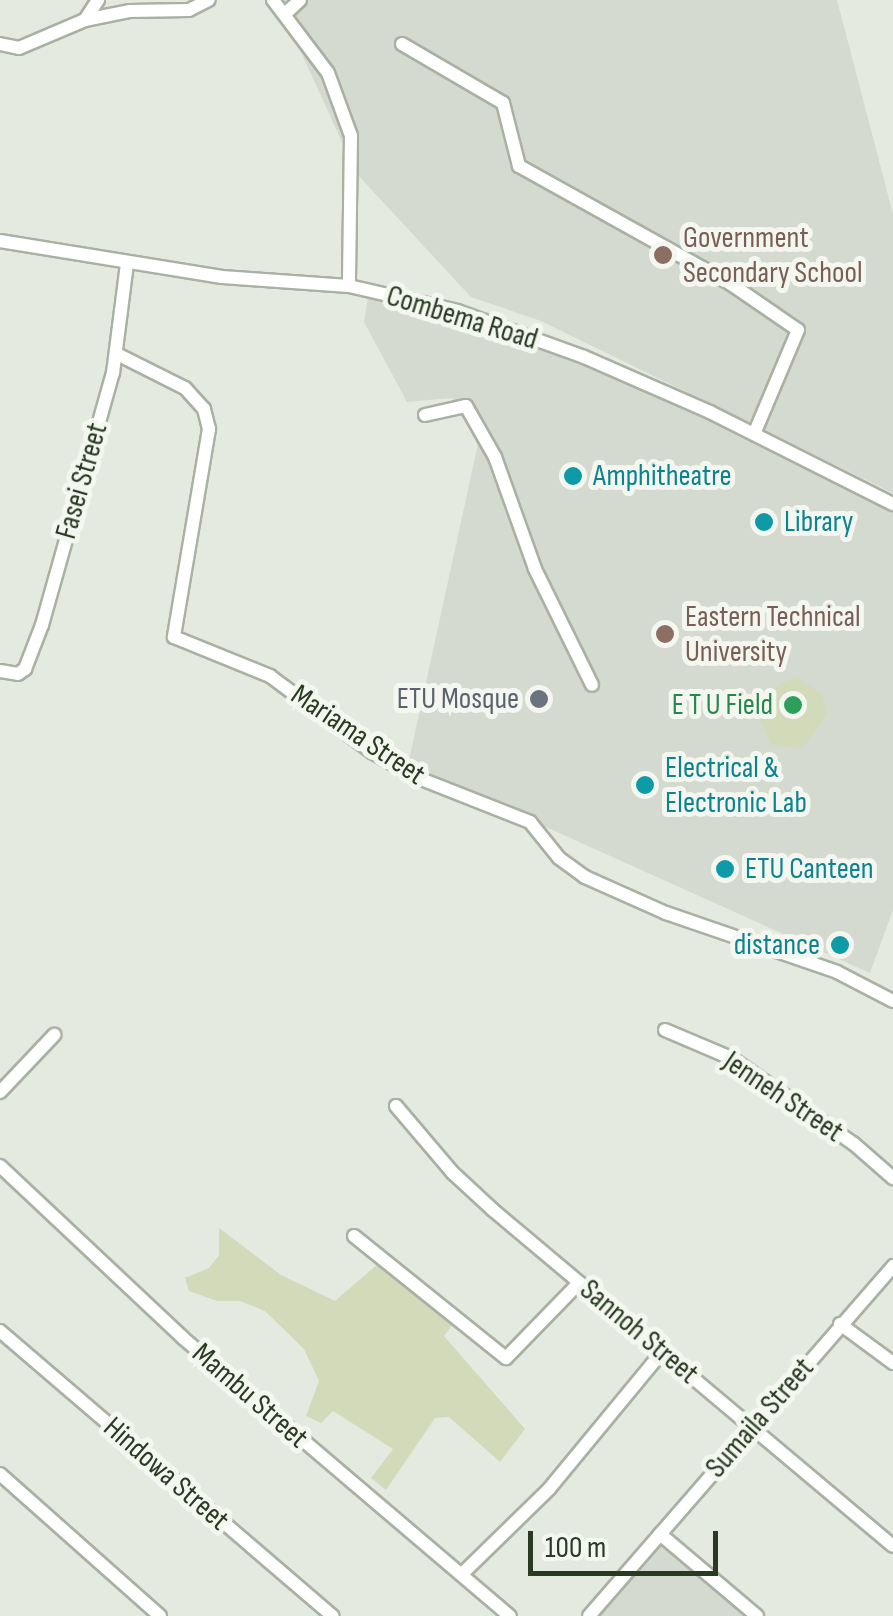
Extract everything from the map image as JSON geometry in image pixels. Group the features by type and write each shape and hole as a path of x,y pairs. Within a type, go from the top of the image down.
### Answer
{"street":[{"path":"85,20 98,0"},
{"path":"0,44 30,45 85,20 130,12 189,10 208,0"},
{"path":"273,0 328,74 350,136 349,286"},
{"path":"286,13 300,0"},
{"path":"402,44 503,103 519,166 731,284 798,330 784,371 755,432"},
{"name":"Combema Road","path":"0,241 127,263 290,284 349,286 482,319 584,357 755,432 893,504"},
{"name":"Fasei Street","path":"0,670 18,674 36,642 117,354 127,263"},
{"name":"Mariama Street","path":"117,354 185,388 204,410 209,429 174,637 270,676 372,752 416,777 530,822 559,858 584,877 666,913 837,972 893,1001"},
{"path":"425,415 466,406 495,457 535,568 592,686"},
{"name":"Jenneh Street","path":"664,1030 744,1067 854,1144 893,1178"},
{"path":"0,1092 54,1035"},
{"name":"Sannoh Street","path":"396,1106 453,1173 893,1546"},
{"name":"Mambu Street","path":"0,1166 182,1338 510,1616"},
{"path":"354,1236 506,1358 579,1283"},
{"name":"Sumaila Street","path":"589,1616 893,1266"},
{"path":"840,1324 893,1363"},
{"name":"Hindowa Street","path":"0,1331 332,1616"},
{"path":"462,1574 550,1489 661,1353"},
{"path":"0,1474 160,1616"},
{"path":"660,1534 757,1616"}],"shaded area":[{"name":"Government Secondary School","path":"304,0 837,0 893,214 893,493 541,321 471,297 356,173 286,19"},
{"name":"Eastern Technical University","path":"370,284 742,425 893,504 893,910 870,973 408,765 479,439 452,398 407,402 364,322"},
{"path":"660,1539 749,1616 593,1616"}],"green space":[{"name":"E T U Field","path":"795,677 822,694 827,715 803,748 771,745 758,716 765,692"},
{"path":"219,1228 281,1275 335,1301 379,1263 454,1323 444,1336 525,1429 500,1462 449,1417 435,1418 386,1490 371,1478 393,1449 333,1411 321,1423 306,1416 319,1381 304,1349 265,1311 240,1301 217,1301 189,1291 185,1278 209,1268 219,1255"}],"place":[{"name":"Government Secondary School","path":"663,255"},
{"name":"Amphitheatre","path":"573,476"},
{"name":"Library","path":"764,522"},
{"name":"Eastern Technical University","path":"665,634"},
{"name":"ETU Mosque","path":"539,699"},
{"name":"E T U Field","path":"793,705"},
{"name":"Electrical & Electronic Lab","path":"645,785"},
{"name":"ETU Canteen","path":"725,869"},
{"name":"distance","path":"840,945"}]}
